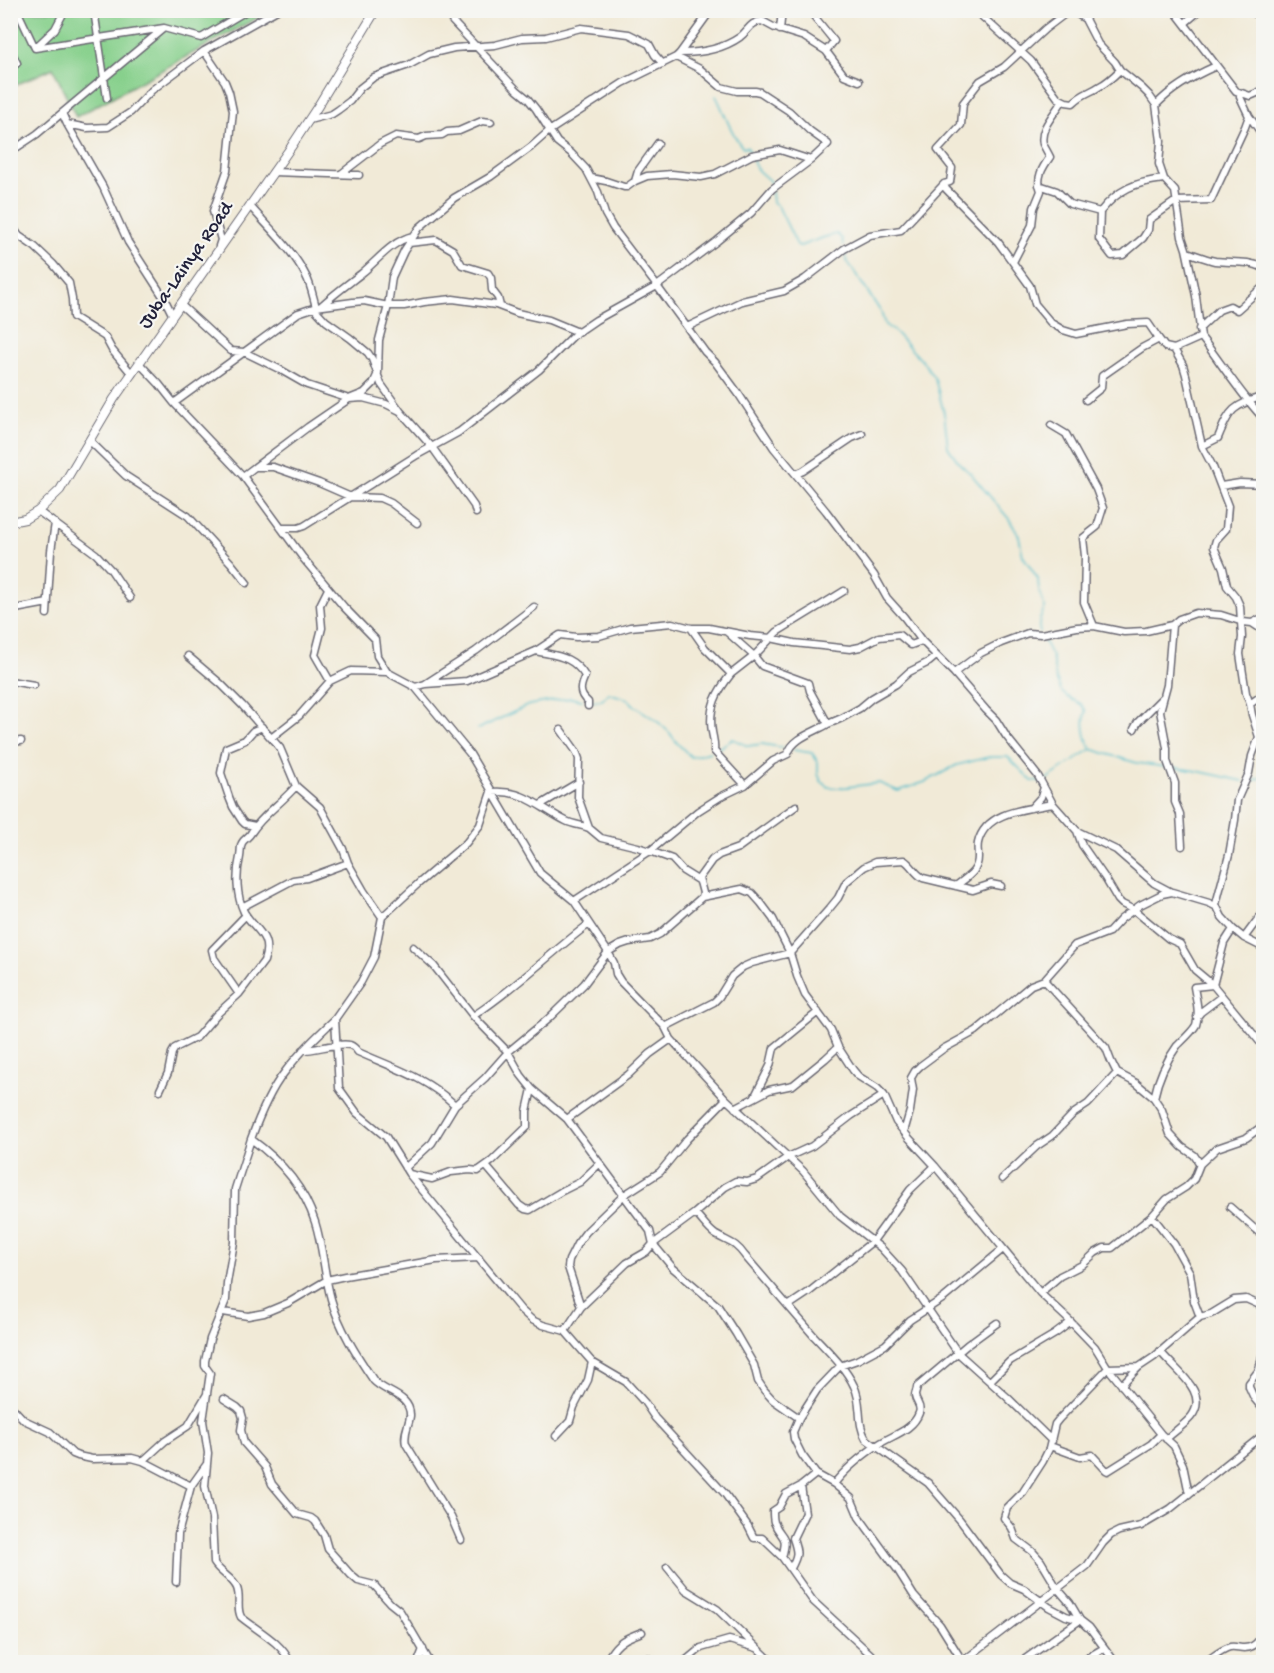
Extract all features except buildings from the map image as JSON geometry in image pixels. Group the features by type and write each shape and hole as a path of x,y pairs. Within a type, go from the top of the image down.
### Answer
{"main road":[{"name":"Juba-Lainya Road","path":"11,523 25,519 38,511 60,490 114,399 309,120 376,10"}],"street":[{"path":"17,10 35,48"},
{"path":"35,48 55,29 65,10"},
{"path":"94,10 107,98"},
{"path":"35,48 164,28 201,38 248,10"},
{"path":"67,124 87,128 108,127 131,112 152,90 204,51 277,10"},
{"path":"445,10 453,22 528,99 556,142 567,149 581,164 591,178 613,228 738,393 774,448 874,575 887,598 922,641 996,720 1038,776 1053,804 1077,831 1082,845 1118,900 1169,939 1180,944 1195,970 1214,985 1263,1047"},
{"path":"476,513 474,506 432,447 401,412 379,381 379,340 388,306 392,277 399,260 413,236 425,222 454,198 490,177 549,131 623,83 678,55 711,10"},
{"path":"780,30 782,10"},
{"path":"809,10 834,41 826,51"},
{"path":"975,10 1031,61 1053,91 1066,102 1073,103 1081,95 1098,88 1111,79 1120,70"},
{"path":"687,327 742,301 784,291 806,279 844,249 870,235 901,230 944,184 950,182 952,168 939,150 961,125 963,103 980,81 1004,67 1020,51 1071,10 1085,19 1098,44 1120,70 1149,95 1155,105 1161,141 1160,164 1164,179 1175,191 1182,237 1196,296 1201,337 1247,402 1263,419"},
{"path":"1174,10 1236,91 1250,96 1263,90"},
{"path":"1185,23 1200,10"},
{"path":"1252,10 1263,22"},
{"path":"678,55 704,52 741,36 749,26 757,22 764,22 780,30 804,37 826,51 844,75 859,81"},
{"path":"10,152 38,134 164,28"},
{"path":"309,120 332,114 350,101 367,83 381,74 409,65 442,50 454,48 495,45 522,38 546,37 581,28 629,34 650,44 655,55 663,64"},
{"path":"10,49 16,63 10,69"},
{"path":"204,51 225,82 233,111 227,171 213,212 221,240 216,253"},
{"path":"281,528 304,526 417,455 459,432 539,370 578,332 657,286 717,241 751,213 772,189 811,160 828,144 789,111 760,92 737,92 721,87 700,69 678,55"},
{"path":"1155,105 1167,93 1191,77 1216,66"},
{"path":"1240,94 1248,116 1263,137"},
{"path":"1013,262 1032,225 1034,208 1041,191 1039,185 1041,169 1050,157 1043,143 1045,127 1062,100"},
{"path":"62,113 103,187 128,242 172,314"},
{"path":"1164,179 1144,181 1127,188 1110,199 1100,212 1100,239 1112,256 1123,255 1143,238 1148,230 1149,220 1176,201 1211,201 1248,116"},
{"path":"341,174 380,144 396,136 419,139 459,131 482,122 491,122"},
{"path":"635,181 638,171 658,143"},
{"path":"591,178 627,187 647,176 665,174 701,177 715,174 752,154 780,150 811,160"},
{"path":"273,172 359,175"},
{"path":"944,184 946,189 998,242 1030,286 1035,304 1051,323 1062,330 1076,334 1127,324 1148,323 1165,347 1174,349 1201,337"},
{"path":"1039,185 1057,191 1070,204 1100,212"},
{"path":"250,206 302,267 317,307 326,321 368,353 378,373"},
{"path":"10,223 19,236 35,247 69,283 73,317 105,337 112,350 132,374"},
{"path":"317,307 364,271 377,258 403,240 413,236"},
{"path":"409,243 436,240 453,250 459,262 464,266 486,271 491,278 492,290 500,306"},
{"path":"1187,252 1215,260 1244,262 1263,268"},
{"path":"1199,329 1219,310 1230,306 1237,310 1263,286"},
{"path":"174,403 298,313 317,307 364,301 388,306 404,306 453,299 473,303 490,303 517,313 549,320 578,332"},
{"path":"180,304 231,351 243,352 306,385 349,399 366,399 386,404 401,412"},
{"path":"1086,400 1101,388 1101,376 1159,339"},
{"path":"1174,349 1183,364 1202,446 1214,467 1228,506 1226,530 1216,540 1214,547 1227,585 1240,606 1242,637 1240,654 1246,693 1259,737 1249,773 1237,800 1229,855 1216,904 1222,917 1233,929 1263,948"},
{"path":"139,363 243,476 328,589 375,639 377,656 387,672"},
{"path":"243,476 308,427 349,399 363,393 370,387 378,373"},
{"path":"1202,446 1218,438 1233,409 1263,396"},
{"path":"1051,424 1066,434 1096,489 1103,508 1097,527 1083,538 1084,602 1094,626"},
{"path":"796,474 862,434"},
{"path":"90,441 126,476 188,516 247,583"},
{"path":"255,467 273,467 351,497 380,498 391,503 417,523"},
{"path":"1221,486 1239,483 1263,484"},
{"path":"38,511 96,554 111,570 130,598"},
{"path":"46,614 55,523"},
{"path":"328,589 320,605 322,628 315,655 330,681"},
{"path":"745,785 714,751 715,742 710,713 720,688 731,674 754,656 777,632 844,591"},
{"path":"10,610 48,603"},
{"path":"425,684 476,651 534,607"},
{"path":"954,673 981,653 1028,633 1041,634 1094,626 1124,632 1146,631 1172,625 1179,619 1196,613 1221,615 1252,623 1263,631"},
{"path":"1252,623 1263,617"},
{"path":"416,687 425,684 468,681 536,651 560,635 599,636 630,627 657,624 672,623 691,628 709,628 794,643 850,649 860,647 879,637 899,635 911,645 922,641"},
{"path":"1172,625 1167,685 1160,714 1164,728 1167,761 1175,783 1175,802 1180,814 1182,846"},
{"path":"691,628 705,648 731,674"},
{"path":"726,631 762,666 808,683 813,698 828,724"},
{"path":"536,651 568,659 579,666 585,676 581,692 588,706"},
{"path":"188,656 221,684 280,748 296,786 320,807 348,863 382,917"},
{"path":"574,901 650,851 698,812 720,797 745,785 773,761 788,754 789,749 798,739 860,708 896,684 909,672 936,656"},
{"path":"272,738 298,716 330,681 351,671 387,672 416,687 470,754 540,873 574,901 608,952 621,982 665,1027 671,1039 726,1100 803,1171 840,1216 881,1248 902,1271 958,1353 990,1381 1051,1443 1080,1457 1092,1455 1108,1471 1190,1419 1196,1403 1194,1391 1188,1381 1160,1351"},
{"path":"10,681 34,685"},
{"path":"1251,704 1263,694"},
{"path":"1134,729 1164,696"},
{"path":"255,826 245,824 233,807 221,769 226,748 245,740 253,731 262,727"},
{"path":"561,730 579,759 578,797 589,828"},
{"path":"10,742 21,741"},
{"path":"540,805 579,782"},
{"path":"160,1090 168,1073 175,1048 197,1037 239,994 260,967 266,954 264,937 242,907 237,878 241,845 264,816 296,786"},
{"path":"1031,808 1041,797 1044,787"},
{"path":"491,792 506,792 527,797 570,823 589,828 601,838 638,847 672,859 682,871 699,881"},
{"path":"290,1662 272,1640 241,1617 237,1586 214,1563 212,1518 205,1486 208,1453 203,1421 210,1374 205,1361 210,1339 226,1300 234,1242 236,1189 262,1112 283,1074 303,1050 335,1019 361,982 374,957 382,917 474,834 480,825 491,792"},
{"path":"956,886 974,872 977,846 982,831 992,822 1013,811 1053,804"},
{"path":"702,897 699,881 712,860 738,848 796,806"},
{"path":"1077,831 1116,850 1155,883 1172,892 1217,907"},
{"path":"665,1027 714,1002 732,976 743,967 790,953 838,898 846,882 869,864 904,860 923,878 974,890 991,884 1001,886"},
{"path":"242,907 292,880 307,878 348,863"},
{"path":"407,1171 432,1143 455,1105 485,1078 508,1052 548,1019 584,984 608,952 620,945 642,941 660,934 702,897 742,890 752,893 773,919 790,953 796,976 805,995 831,1030 838,1047 858,1076 884,1095 896,1122 904,1132 1040,1293 1095,1347 1122,1386 1174,1446 1183,1464 1189,1494"},
{"path":"904,1132 913,1090 911,1078 915,1071 943,1049 976,1031 1031,985 1044,980 1075,945 1109,932 1121,919 1140,905 1162,894 1172,892"},
{"path":"1244,938 1263,911"},
{"path":"239,994 214,958 212,950 246,915"},
{"path":"474,1016 589,924"},
{"path":"1214,985 1224,943 1233,929"},
{"path":"413,947 434,966 474,1016 508,1052 532,1089 567,1119 650,1231 653,1244 673,1268 718,1306 754,1365 758,1381 764,1390 773,1400 799,1418"},
{"path":"1044,980 1106,1048 1117,1073 1136,1083 1154,1098 1162,1110 1170,1134 1182,1147 1194,1155 1200,1164"},
{"path":"1154,1098 1164,1068 1176,1048 1196,1025 1198,1008 1194,987 1214,985"},
{"path":"1196,1018 1222,996"},
{"path":"755,1097 770,1066 774,1048 818,1012"},
{"path":"335,1019 339,1088 357,1113 386,1137 407,1171 512,1299 532,1320 565,1331 592,1362 626,1382 655,1418 725,1494 754,1538 762,1538 782,1557 813,1601 879,1662"},
{"path":"567,1119 628,1075 650,1054 671,1039"},
{"path":"303,1050 351,1045 358,1052 415,1076 444,1094 455,1105"},
{"path":"735,1108 769,1090 793,1084 838,1047"},
{"path":"1002,1179 1037,1146 1052,1136 1073,1114 1089,1104 1117,1073"},
{"path":"407,1171 432,1179 459,1170 478,1171 486,1166 527,1127 527,1111 532,1089"},
{"path":"565,1331 581,1307 627,1263 646,1252 725,1187 736,1181 747,1182 757,1179 789,1157 812,1146 851,1116 884,1095"},
{"path":"581,1307 568,1267 577,1244 586,1232 624,1196 660,1172 687,1139 726,1100"},
{"path":"1040,1293 1060,1276 1082,1265 1095,1253 1104,1248 1112,1248 1152,1216 1167,1199 1194,1179 1200,1164 1217,1148 1246,1138 1263,1125"},
{"path":"251,1139 275,1159 303,1194 315,1221 327,1281 338,1317 374,1381 402,1398 408,1406 410,1416 405,1433 406,1444 451,1517 461,1540"},
{"path":"486,1166 519,1205 530,1210 580,1182 600,1163"},
{"path":"788,1306 873,1241 910,1190 935,1166"},
{"path":"1230,1206 1263,1237"},
{"path":"695,1213 717,1235 738,1245 840,1366 855,1386 859,1402 860,1423 866,1439 928,1484 960,1520 1001,1575 1041,1602 1066,1616 1080,1620 1089,1627 1115,1662"},
{"path":"1152,1216 1174,1244 1190,1273 1194,1301 1200,1317"},
{"path":"650,1231 663,1237"},
{"path":"1002,1249 980,1270 910,1320 885,1345 840,1366 816,1390 799,1418 794,1432 794,1439 802,1455 816,1474 834,1484 851,1498 859,1517 914,1596 940,1625 963,1662 1087,1566 1111,1535 1141,1526 1170,1509 1263,1434"},
{"path":"223,1312 248,1316 264,1313 288,1303 327,1281 436,1260 479,1258"},
{"path":"1122,1386 1139,1367 1200,1317 1211,1314 1234,1300 1246,1299 1263,1307"},
{"path":"990,1381 1010,1361 1071,1322"},
{"path":"834,1484 841,1474 854,1463 877,1446 911,1427 921,1407 915,1397 917,1387 997,1323"},
{"path":"1263,1348 1259,1370 1249,1383 1249,1387 1263,1410"},
{"path":"556,1436 570,1421 574,1407 588,1380 592,1362"},
{"path":"1087,1627 1057,1588 1041,1561 1016,1539 1012,1528 1004,1518 1007,1508 1023,1492 1043,1461 1051,1443 1055,1424 1059,1419 1108,1368 1139,1367"},
{"path":"143,1461 165,1441 188,1426 208,1391"},
{"path":"224,1399 242,1411 241,1430 244,1443 265,1467 272,1484 297,1514 315,1521 324,1535 328,1549 351,1575 358,1581 374,1585 400,1611 430,1662"},
{"path":"10,1405 24,1420 51,1432 73,1454 92,1459 132,1458 143,1461 191,1486"},
{"path":"176,1582 178,1534 191,1486 208,1462"},
{"path":"782,1557 784,1539 774,1521 773,1511 779,1507 786,1494 816,1474"},
{"path":"791,1568 798,1550 794,1539 804,1513 801,1486"},
{"path":"667,1567 687,1590 717,1609 772,1662"},
{"path":"1021,1662 1080,1620"},
{"path":"1205,1662 1220,1651 1233,1647 1251,1646 1256,1643 1263,1634 1263,1620"},
{"path":"609,1656 616,1645 627,1637 642,1632"},
{"path":"684,1662 701,1648 729,1640 757,1648"},
{"path":"1080,1662 1104,1648"},
{"path":"418,1662 423,1649"},
{"path":"1213,1657 1221,1662"}],"green space":[{"path":"11,11 270,11 76,117 53,68 11,87"}],"waterway":[{"path":"716,96 735,136 743,148 747,147 750,152"},
{"path":"752,156 757,170 772,184"},
{"path":"772,192 773,202 778,206 797,245 837,234 842,239 843,245"},
{"path":"845,253 847,261 881,312 885,325 894,331 924,363 935,379 944,413 948,447 960,464 1009,519 1019,536 1023,556 1038,579 1039,591 1045,608 1039,623 1040,632"},
{"path":"1042,637 1052,657 1061,691 1081,704 1086,711 1085,731 1091,749 1137,763 1166,767"},
{"path":"589,702 602,700 609,693 628,699 669,732 691,757 710,752"},
{"path":"478,729 529,705 571,698 582,700"},
{"path":"717,749 733,739 748,746 762,744 786,748"},
{"path":"794,750 812,753 818,762 818,774 821,781 828,787 839,788 879,783 898,791 925,782 957,765 989,757 1008,757 1032,781 1040,782"},
{"path":"1044,781 1090,750"},
{"path":"1171,767 1243,781"},
{"path":"1248,782 1264,777"}]}
